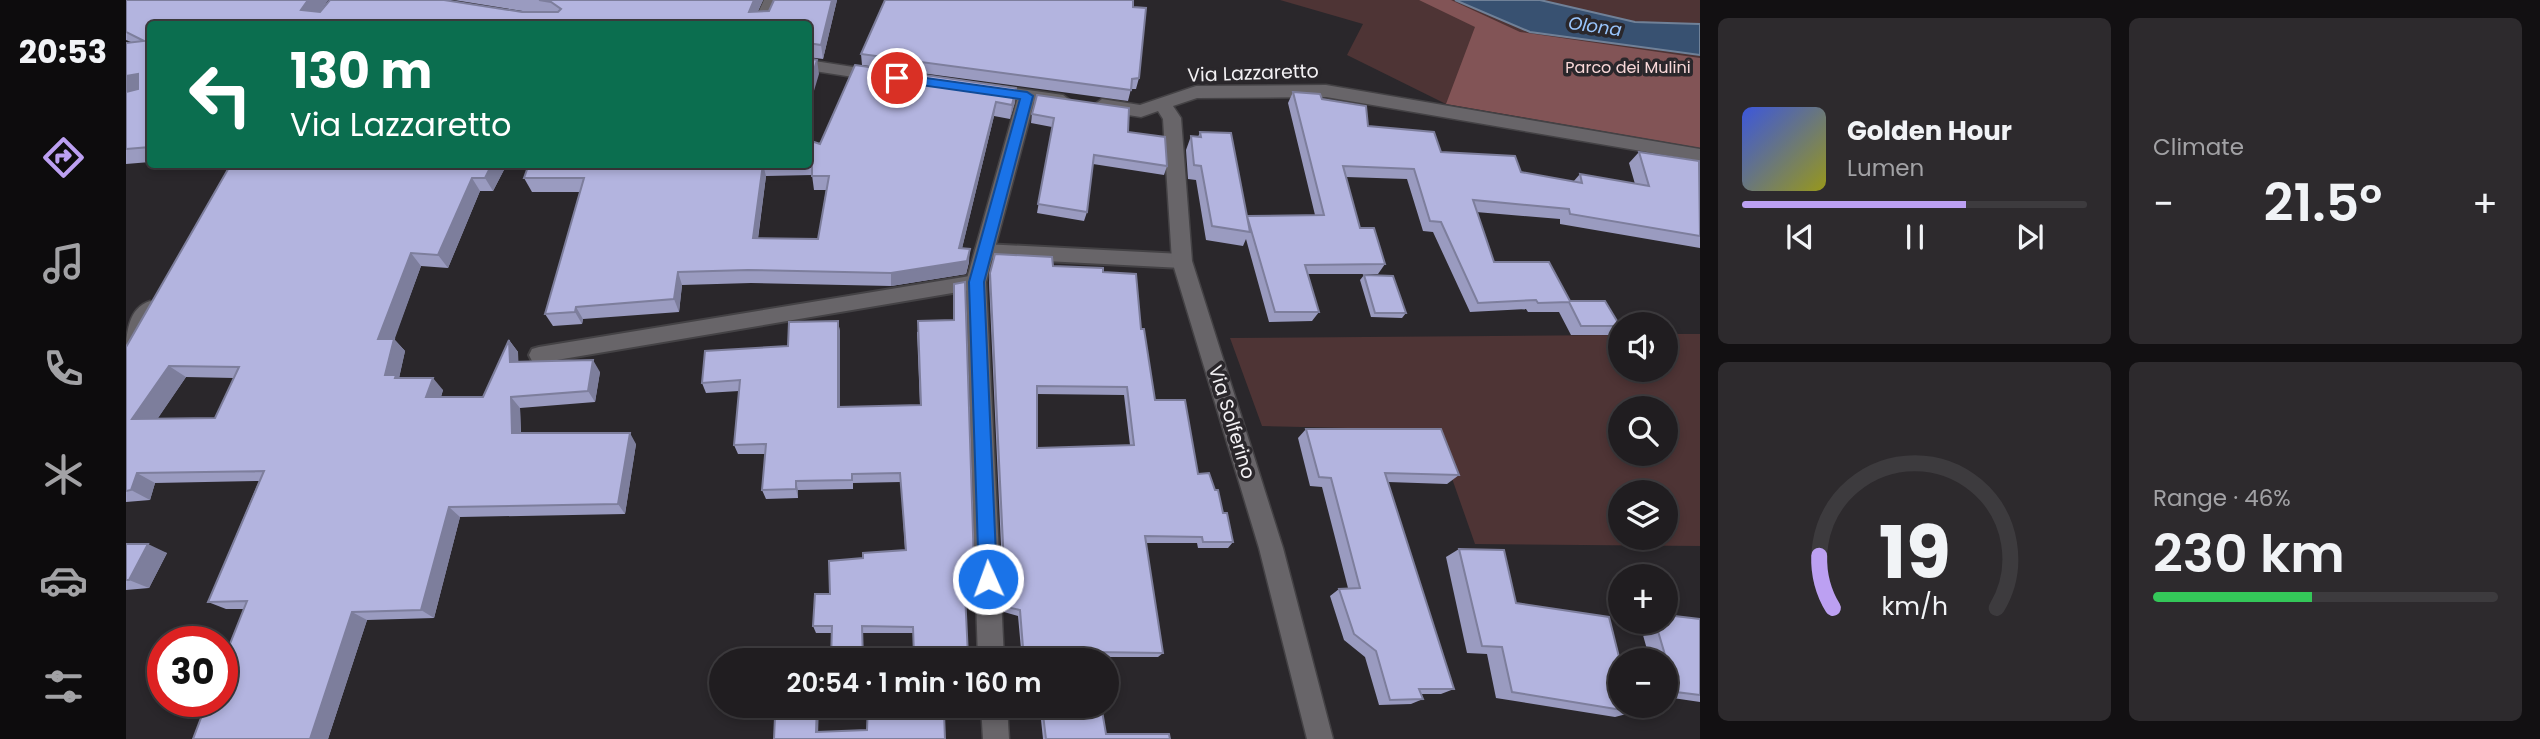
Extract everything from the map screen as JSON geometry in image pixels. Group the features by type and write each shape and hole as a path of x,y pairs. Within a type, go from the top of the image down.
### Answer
{"street":[{"path":"762,21 772,0"},
{"path":"812,66 897,78"},
{"name":"Via Lazzaretto","path":"975,89 1141,111 1196,92 1326,91 1700,155"},
{"path":"991,648 976,282 1027,96"},
{"name":"Via Solferino","path":"1162,104 1172,118 1182,261 1271,548 1320,739"},
{"path":"126,345 157,298"},
{"path":"995,718 996,739"}],"lane":[{"path":"984,251 1182,261"},
{"path":"539,355 976,282"}],"green space":[{"name":"Parco dei Mulini","path":"1280,0 1700,0 1700,148 1446,104 1347,55 1363,24"},
{"path":"1419,0 1451,0 1520,32 1700,58 1700,148 1446,104 1475,27"},
{"path":"1678,334 1700,334 1700,546 1678,546 1678,480 1608,480 1608,545 1475,544 1435,430 1262,426 1230,338 1608,335 1608,382 1678,382"}],"water":[{"name":"Olona","path":"1455,0 1540,0 1635,22 1700,24 1700,55 1530,32"}],"building":[{"path":"126,0 308,0 301,10 320,12 330,0 444,0 522,12 558,12 561,9 551,2 539,0 754,0 749,12 769,11 774,0 832,0 821,45 812,44 812,21 147,21 147,147 126,149 126,92 138,89 138,74 126,76 126,43 144,41 126,32"},
{"path":"885,0 1133,0 1133,7 1146,8 1139,78 1132,79 1131,90 861,54"},
{"path":"812,59 817,60 812,77"},
{"path":"855,65 1016,88 1012,105 996,102 959,248 970,249 967,261 891,273 748,270 678,272 674,299 576,307 575,312 545,314 584,178 524,178 528,168 762,168 753,238 818,239 829,176 812,176 812,141 820,144"},
{"path":"1293,92 1320,94 1322,99 1366,106 1368,126 1434,132 1441,152 1515,156 1521,172 1582,183 1580,174 1649,186 1639,152 1699,161 1700,236 1570,214 1569,209 1473,200 1494,262 1549,262 1570,301 1605,301 1612,312 1608,312 1608,326 1581,326 1569,302 1538,303 1536,300 1478,303 1441,222 1430,221 1414,169 1343,166 1360,228 1374,228 1385,264 1305,265 1319,312 1275,312 1247,216 1324,215"},
{"path":"1037,95 1129,108 1128,132 1165,137 1167,166 1094,155 1087,212 1038,204 1054,118 1032,114"},
{"path":"1200,132 1231,133 1250,232 1212,226 1201,166 1194,165 1191,136 1201,137"},
{"path":"229,168 490,168 485,178 472,178 438,255 411,253 378,339 394,339 385,375 396,375 395,378 433,378 426,397 483,397 509,340 510,362 593,360 588,391 511,397 512,433 630,433 618,504 449,507 421,610 352,612 310,739 193,739 201,717 238,717 237,626 247,601 208,602 264,471 137,473 131,490 126,491 126,347","holes":["169,366 239,367 215,418 132,419"]},
{"path":"995,254 1052,257 1053,266 1103,268 1103,272 1136,274 1141,329 1144,329 1155,400 1185,400 1198,474 1209,473 1215,490 1218,490 1223,513 1227,513 1233,542 1203,542 1202,537 1145,536 1163,653 1119,652 1119,648 1023,648 1020,610 1006,607 990,273","holes":["1037,386 1127,387 1134,445 1037,448"]},
{"path":"1364,275 1393,276 1406,313 1375,313"},
{"path":"965,282 975,596 965,593 968,648 914,648 913,627 862,626 863,648 831,648 832,626 813,626 815,594 830,594 829,561 863,558 863,553 906,550 900,473 852,474 852,480 796,481 796,489 762,490 766,444 734,445 740,380 702,383 705,351 788,346 789,322 838,321 838,407 921,405 918,321 954,320 954,284"},
{"path":"1306,429 1441,429 1459,475 1385,473 1454,689 1419,689 1423,699 1390,700 1376,651 1354,634 1339,589 1360,588 1331,478 1319,477"},
{"path":"126,544 148,544 129,580 126,580"},
{"path":"1459,549 1504,550 1516,603 1608,617 1608,634 1613,634 1617,648 1608,648 1608,708 1512,692 1502,647 1482,646"},
{"path":"1678,616 1700,619 1700,695 1678,692 1678,648 1663,648 1659,634 1678,634"},
{"path":"775,718 817,718 816,732 867,730 867,718 944,718 945,739 774,739"},
{"path":"1043,718 1103,718 1106,734 1169,734 1170,739 1046,739"}],"route":[{"path":"897,78 1027,96 976,282 988,579"}]}
